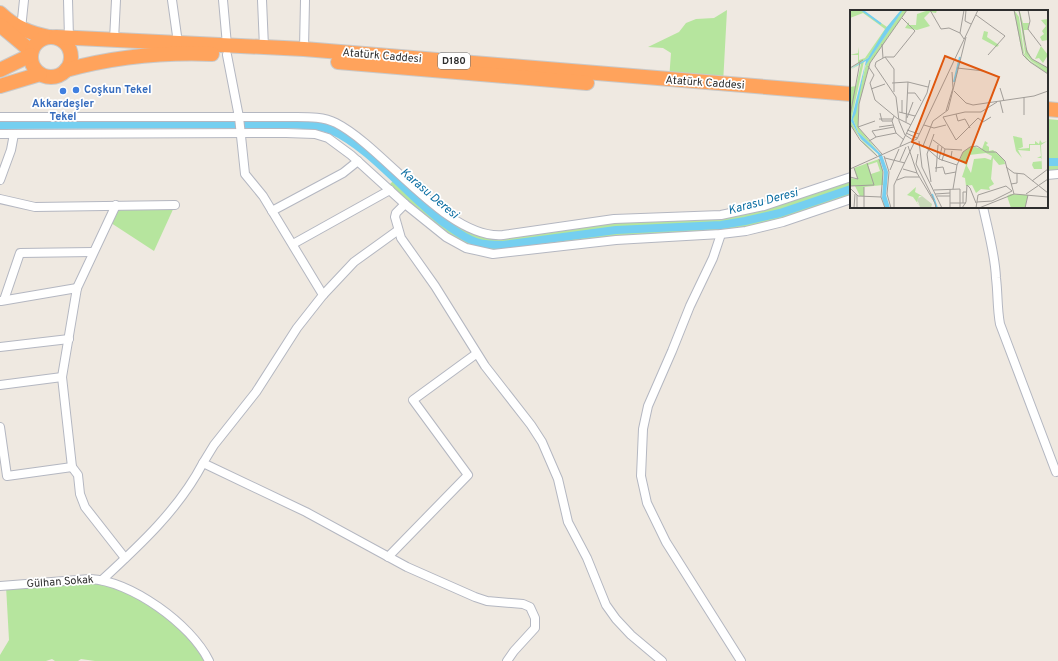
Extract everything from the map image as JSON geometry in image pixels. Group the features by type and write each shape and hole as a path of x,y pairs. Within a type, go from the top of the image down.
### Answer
{"highway":[{"path":"0,23 58,37 66,44 70,51 70,62 66,70"},
{"path":"0,23 31,53 33,66 40,74"},
{"path":"0,70 31,53 38,41 58,37"},
{"name":"Atatürk Caddesi","path":"58,37 178,43 304,59 850,104"},
{"name":"Atatürk Caddesi","path":"0,86 40,74 54,77 66,70 112,59 144,55 264,47 850,94"},
{"path":"1048,109 1058,110"},
{"path":"1048,119 1058,120"}],"street":[{"path":"20,28 24,0"},
{"path":"58,37 68,0"},
{"path":"114,40 116,0"},
{"path":"172,0 178,43"},
{"path":"223,0 227,50 239,117 245,174 263,196 323,295"},
{"path":"262,0 264,47"},
{"path":"304,50 305,0"},
{"path":"0,117 319,118 336,123 363,142 439,208 470,228 487,235 503,235 614,219 721,215 764,206 850,177"},
{"path":"0,134 286,132 315,134 328,138 358,161 405,204 454,243 474,251 493,254 616,240 721,234 770,226 850,200"},
{"path":"0,180 11,150 14,134"},
{"path":"272,211 343,173 358,161"},
{"path":"1048,175 1058,174"},
{"path":"293,244 390,190"},
{"path":"0,199 35,207 175,205"},
{"path":"405,204 396,213 398,231 476,354 542,442 558,479 568,522 587,558 606,605 616,619 631,635 662,661"},
{"path":"116,205 77,288 62,377 72,467 78,475 80,494 85,506 125,558"},
{"path":"983,208 992,250 1000,324 1056,472"},
{"path":"102,580 173,507 193,482 214,445 259,387 297,328 323,295 354,262 398,231"},
{"path":"721,234 713,258 690,306 648,406 643,429 641,476 647,503 666,542 741,661"},
{"path":"2,301 20,254 93,252"},
{"path":"2,301 77,288"},
{"path":"0,347 68,339"},
{"path":"388,557 468,475 413,400 476,354"},
{"path":"0,384 62,377"},
{"path":"0,427 7,476 72,467"},
{"path":"204,463 306,512 407,567 481,599 523,604 530,607 536,618 535,628 507,661"},
{"name":"Gülhan Sokak","path":"0,586 90,579 102,580 140,597 171,616 191,634 209,661"}],"green space":[{"path":"727,10 723,84 669,80 671,53 663,48 648,47 679,32 686,23 696,19 714,18"},
{"path":"1048,119 1058,120 1058,174 1048,175"},
{"path":"400,174 439,208 487,235 614,219 721,215 850,177 850,199 770,226 517,253 466,248 387,187"},
{"path":"116,205 175,205 154,251 108,221"},
{"path":"102,580 171,616 209,661 95,661 81,659 78,661 55,661 52,659 46,661 0,661 0,655 9,640 6,586"}],"waterway":[{"name":"Karasu Deresi","path":"0,125 285,124 320,127 331,130 360,148 431,212 455,231 479,243 489,245 503,245 616,230 721,225 780,213 850,189"},
{"name":"Karasu Deresi","path":"1048,162 1058,162"}],"place":[{"name":"Coşkun Tekel","path":"76,90"},
{"name":"Akkardeşler Tekel","path":"63,91"}]}
